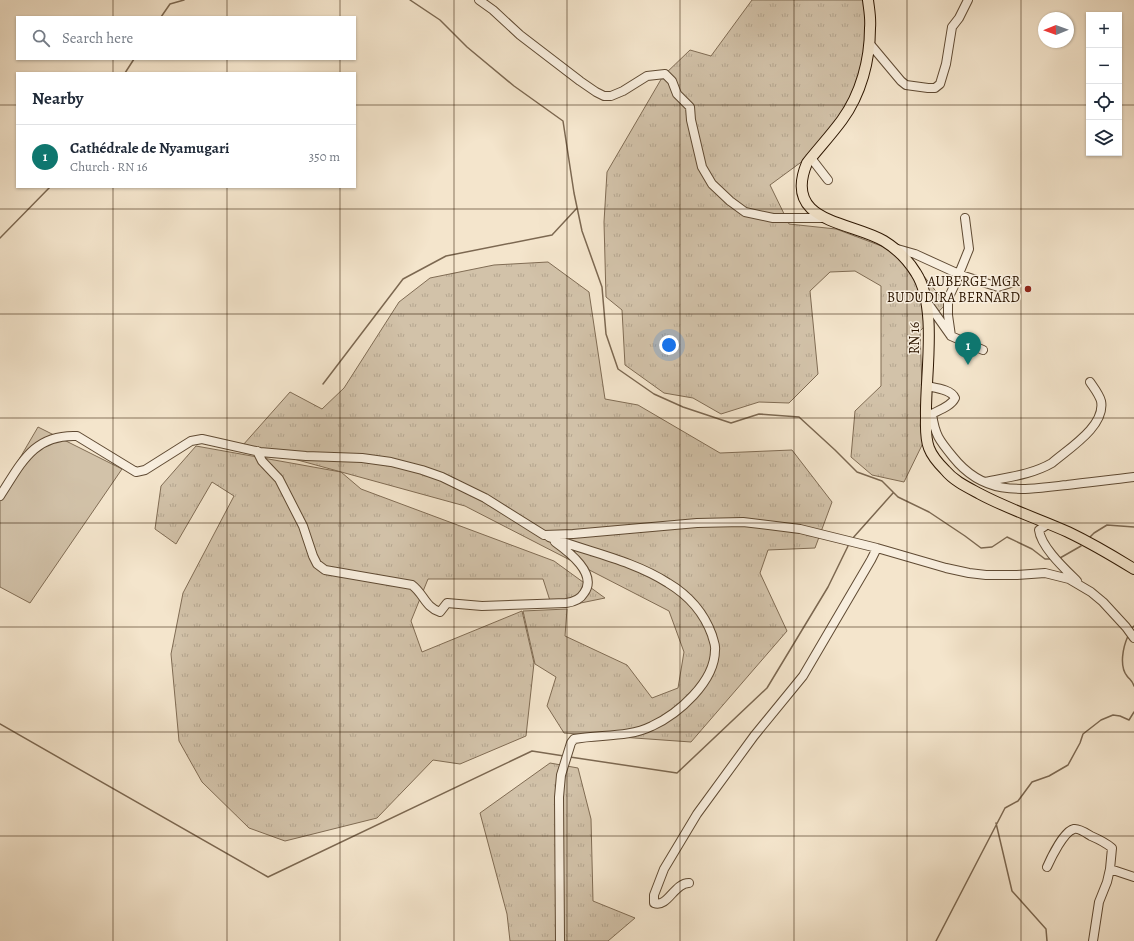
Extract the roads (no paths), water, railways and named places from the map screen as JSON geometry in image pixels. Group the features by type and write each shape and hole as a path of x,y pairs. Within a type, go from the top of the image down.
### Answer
{"main road":[{"name":"RN 16","path":"868,0 871,26 870,44 862,82 854,100 842,120 806,163 803,171 802,193 806,202 814,211 824,218 866,233 894,247 905,258 917,274 924,289 929,325 926,386 929,415 926,436 929,449 940,466 950,476 997,503 1070,533 1134,569"}],"street":[{"path":"479,0 494,10 520,35 538,49 580,81 604,96 612,96 623,91 647,76 665,74 672,81 678,94 690,107 691,120 702,166 712,184 730,201 745,212 773,218 824,218"},
{"path":"870,44 906,85 928,88 938,87 946,64 952,27 959,18 968,0"},
{"path":"811,158 828,180"},
{"path":"952,336 948,315 948,299 969,249 965,218"},
{"path":"894,247 915,254 959,274 998,286 1011,284"},
{"path":"927,302 952,336 983,350"},
{"path":"984,482 1030,472 1046,466 1090,430 1100,415 1102,409 1100,399 1090,382"},
{"path":"926,386 949,392 954,395 954,401 929,415 940,440 959,465 984,482 1004,488 1024,490 1134,477"},
{"path":"0,496 24,458 41,444 66,436 77,436 136,472 145,470 196,439 257,451 306,456 362,458 391,462 442,477 485,498 544,535 566,550 581,566 588,580 588,587 582,597 575,602 482,606 447,602 440,612 432,609 418,589 412,585 325,570 317,564 303,526 279,479 262,461 257,451"},
{"path":"544,535 573,534 728,521 757,523 800,529 969,573 994,575 1045,573 1069,579 1080,584"},
{"path":"1048,524 1039,530 1040,538 1061,564 1080,584 1103,602 1134,638"},
{"path":"544,535 624,562 669,583 699,610 708,626 716,650 711,670 697,692 686,703 670,715 651,727 616,735 578,738 574,739 571,743 561,775 559,797 560,941"},
{"path":"689,883 682,884 664,902 659,904 654,903 654,895 664,869 697,814 754,736 803,676 877,548"},
{"path":"1047,867 1056,849 1070,830 1078,829 1108,844 1112,848 1110,869 1107,882 1099,902 1093,941"},
{"path":"1110,869 1134,877"}],"waterway":[{"path":"162,16 170,4 184,0"},
{"path":"410,0 440,20 467,47 514,86 563,121 574,193 582,231 602,287 606,334 618,369 654,394 683,407 731,423 759,414 799,417 857,472 882,481 898,497 929,512 981,548 992,547 1007,537 1032,549 1045,559 1053,559"},
{"path":"126,72 133,60"},
{"path":"0,238 49,188"},
{"path":"323,384 403,279 446,256 552,235 577,208"},
{"path":"852,539 893,493"},
{"path":"1088,539 1094,533 1107,525 1134,527"},
{"path":"570,757 677,773 767,688 828,587 849,544"},
{"path":"1060,558 1081,546"},
{"path":"1131,629 1134,626"},
{"path":"1128,636 1123,651 1122,662 1125,672 1134,686"},
{"path":"936,941 1005,808 1018,801 1032,782 1049,776 1068,765 1080,743 1083,734 1101,720 1113,715 1129,720 1134,712"},
{"path":"0,724 268,877 532,751 564,756"},
{"path":"996,823 1012,891 1046,929 1047,941"}],"place":[{"name":"AUBERGE MGR BUDUDIRA BERNARD","path":"1028,289"},
{"name":"Cathédrale de Nyamugari","path":"968,365"}]}
